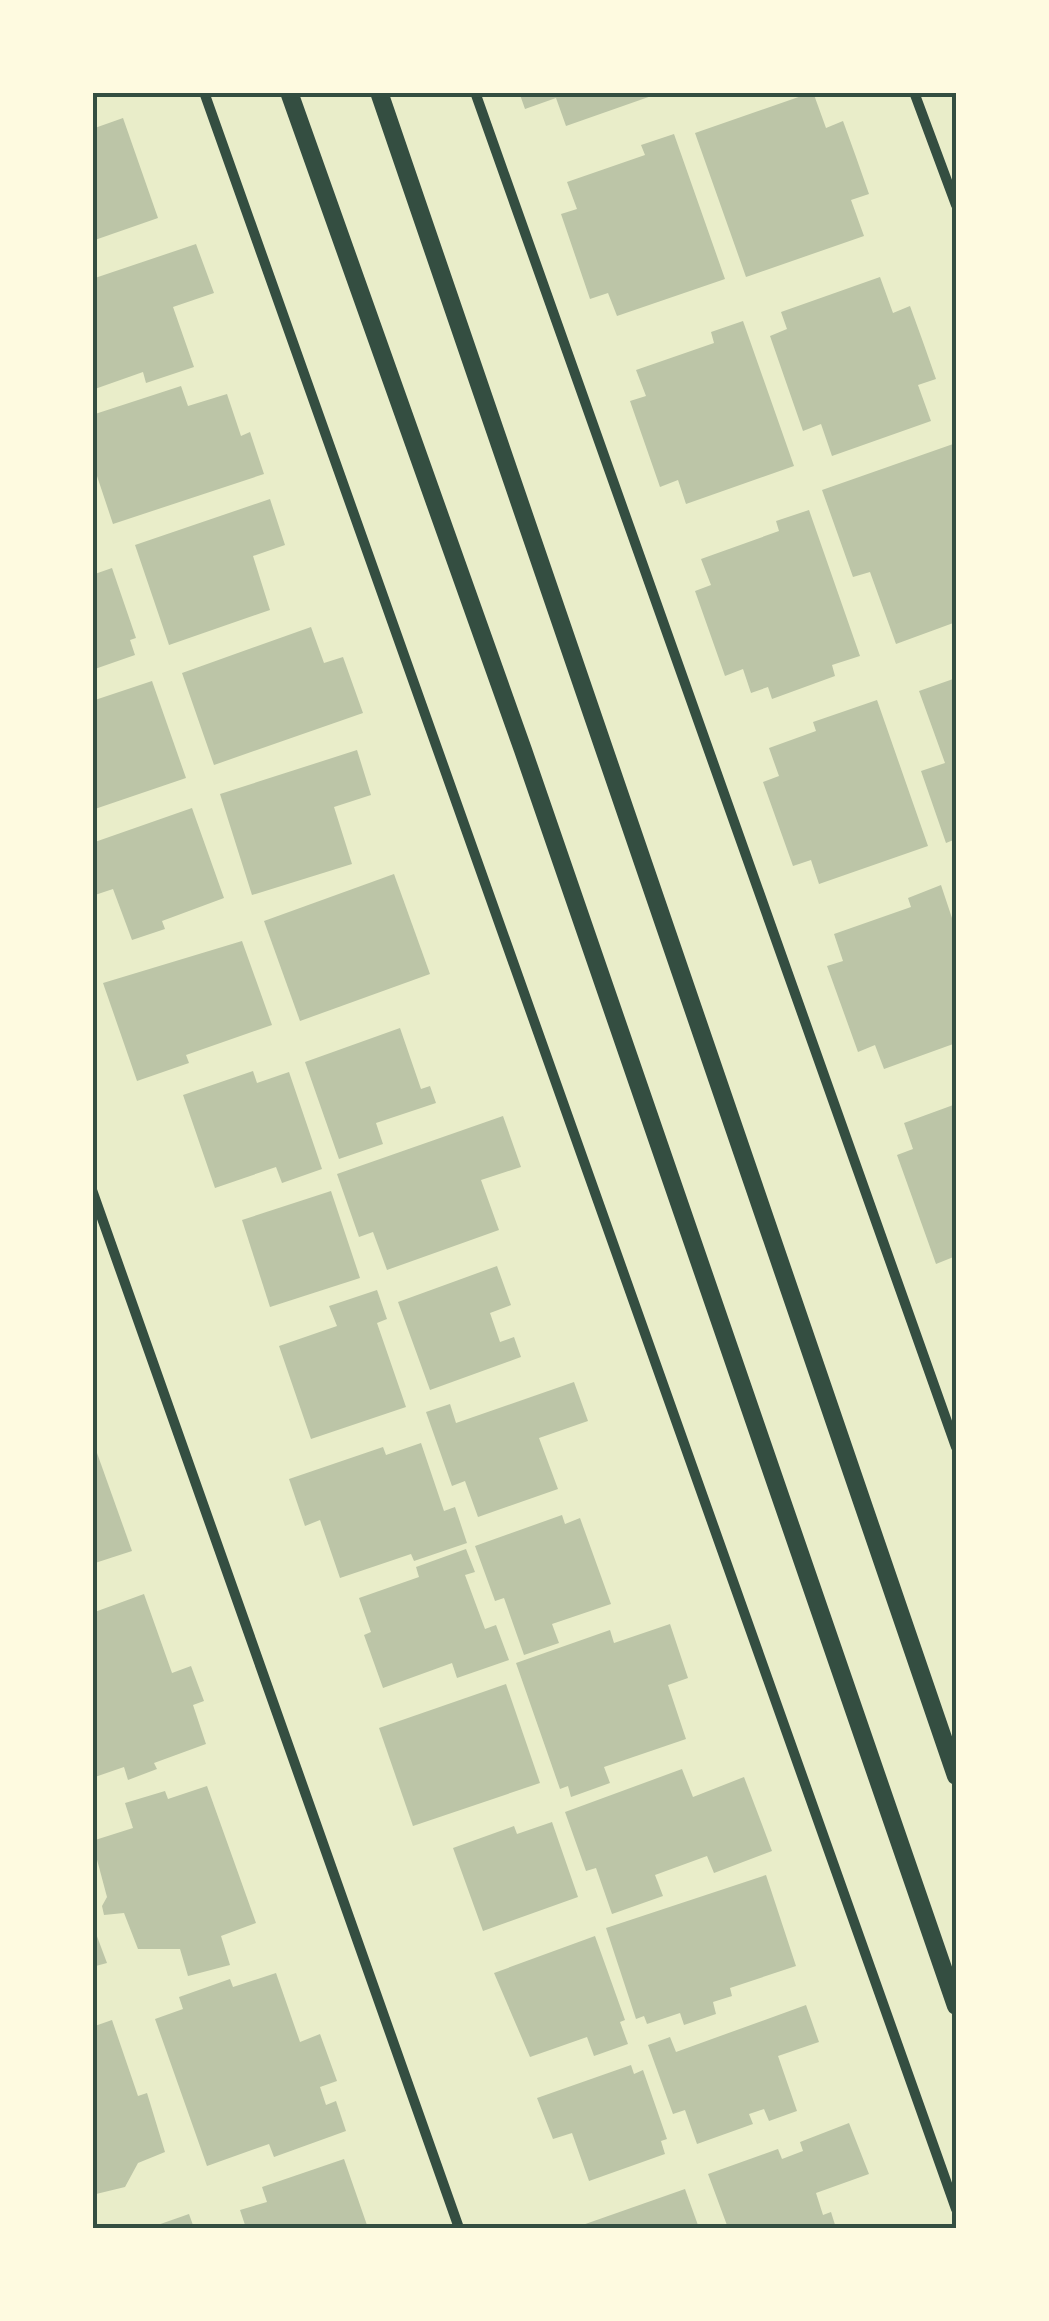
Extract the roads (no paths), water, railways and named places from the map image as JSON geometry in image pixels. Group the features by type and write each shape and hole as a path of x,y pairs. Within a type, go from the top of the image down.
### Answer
{"street":[{"path":"204,92 956,2209"},
{"path":"289,92 524,750 956,2006"},
{"path":"378,92 956,1776"},
{"path":"475,92 956,1447"},
{"path":"914,92 956,206"},
{"path":"92,1190 459,2228"}]}
